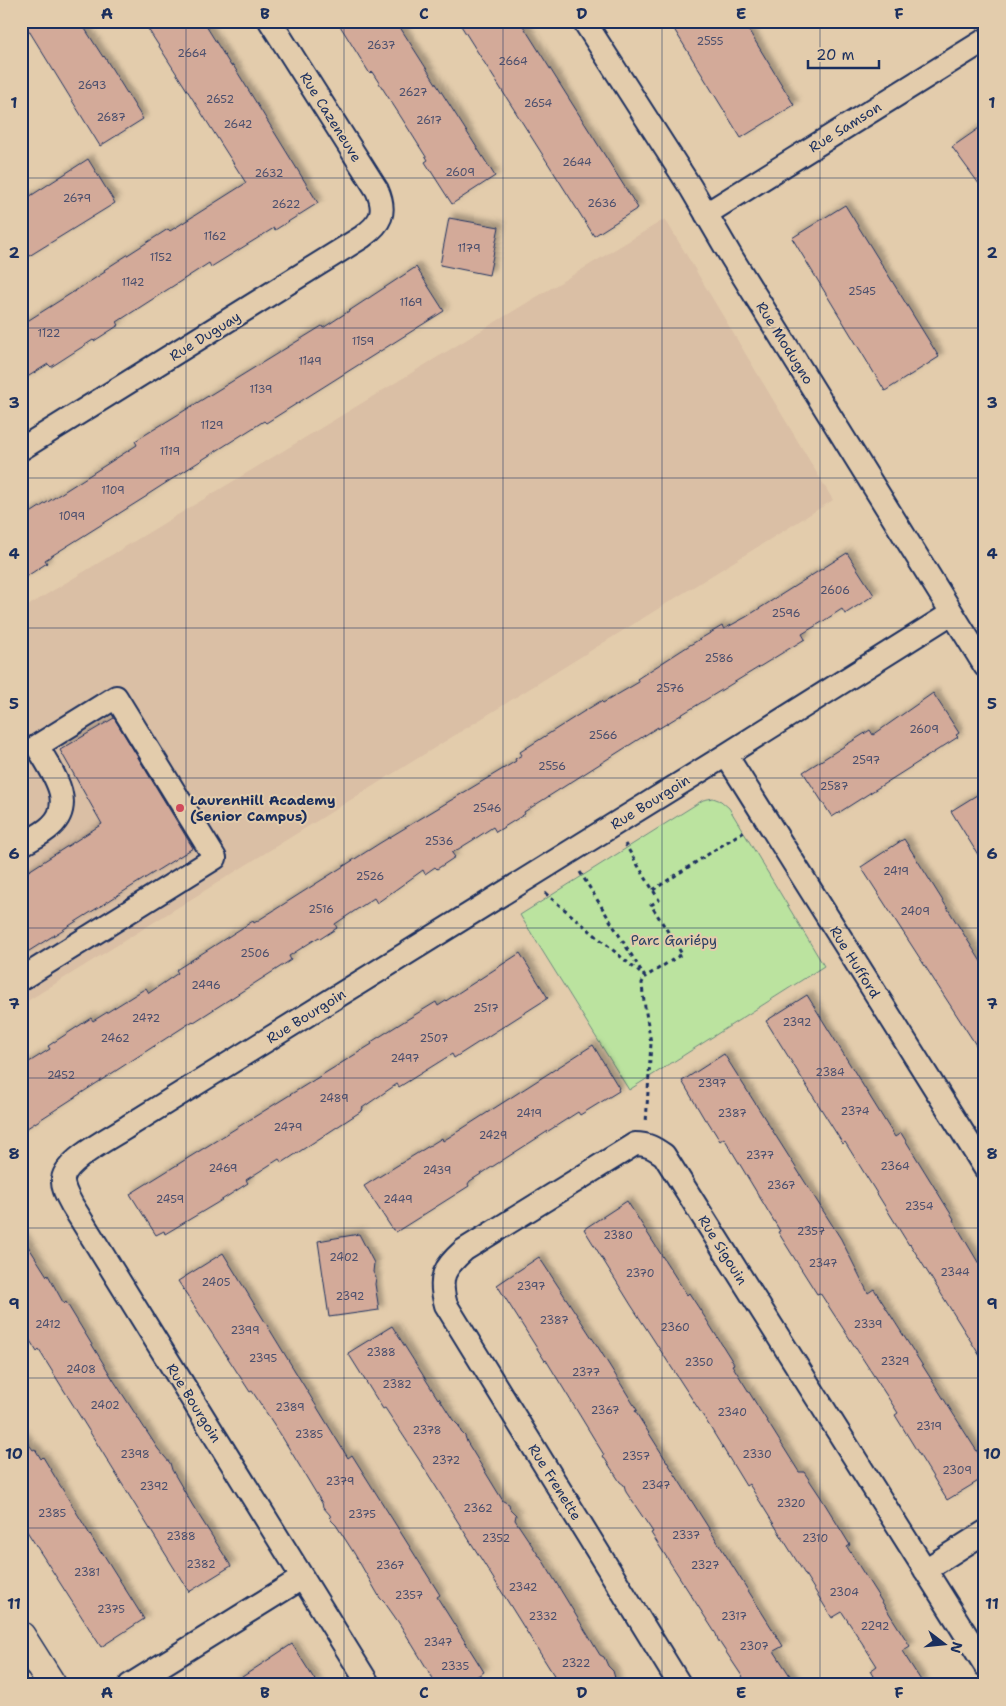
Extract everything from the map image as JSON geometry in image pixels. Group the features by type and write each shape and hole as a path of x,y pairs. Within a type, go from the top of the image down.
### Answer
{"main road":[{"path":"21,1636 52,1685"}],"street":[{"name":"Rue Cazeneuve","path":"270,21 377,190 382,202 382,215"},
{"name":"Rue Modugno","path":"584,21 706,214 985,666"},
{"name":"Rue Samson","path":"706,214 985,40"},
{"name":"Rue Duguay","path":"21,449 362,238 374,229 382,215"},
{"name":"Rue Bourgoin","path":"369,1685 72,1205 64,1190 63,1178 70,1166 99,1145 952,613"},
{"path":"21,844 51,826 59,816 62,801 62,788 37,746 116,697 215,858 21,978"},
{"name":"Rue Hufford","path":"726,755 985,1168"},
{"name":"Rue Frenette","path":"645,1144 635,1144 625,1149 464,1250 451,1262 442,1276 442,1291 446,1305 680,1685"},
{"name":"Rue Sigouin","path":"645,1144 655,1148 664,1156 985,1665"},
{"path":"925,1570 985,1532"},
{"path":"130,1685 302,1578"}],"path":[{"path":"653,890 764,818"},
{"path":"613,824 659,900 651,905 682,954 645,977 642,984 651,1043 647,1084 645,1144"},
{"path":"568,852 645,977"},
{"path":"527,879 645,977"}],"shaded area":[{"name":"LaurenHill Academy (Senior Campus)","path":"665,219 833,500 21,1005 21,610"}],"green space":[{"name":"Parc Gariépy","path":"713,798 721,801 729,808 824,966 629,1090 520,915 703,800"}],"building":[{"path":"23,21 80,21 143,119 100,146"},
{"path":"143,21 203,21 231,66 233,65 318,203 211,267 209,263 117,322 119,325 94,341 51,367 48,364 21,381 21,325 105,272 104,270 168,229 170,231 246,183"},
{"path":"337,21 396,21 495,176 452,204 425,162 428,160 401,117 372,72 370,74"},
{"path":"458,21 520,21 638,208 594,236"},
{"path":"669,21 743,21 794,105 741,138"},
{"path":"985,124 985,192 952,147"},
{"path":"88,159 115,203 21,261 21,202"},
{"path":"845,205 939,357 885,391 792,238"},
{"path":"449,218 499,227 489,275 440,265"},
{"path":"416,267 444,311 266,423 264,421 205,458 45,560 47,563 21,580 21,519 137,445 135,441 322,326 323,328"},
{"path":"847,553 874,595 845,614 842,609 802,634 805,639 658,729 658,727 524,812 525,814 496,832 493,827 452,853 455,857 437,869 435,867 425,874 423,870 377,903 374,898 335,924 337,928 289,956 291,960 21,1132 21,1067 50,1049 48,1046 91,1018 93,1021 146,988 149,993 178,973 176,970 253,921 254,923 380,843 516,761 515,759 522,755 520,752 583,712 601,701 603,703 639,682 637,679 690,645 722,626 724,629 746,617"},
{"path":"933,693 959,733 956,735 958,737 832,817 803,772 870,730 873,735"},
{"path":"114,718 193,848 21,956 21,876 102,824 60,750"},
{"path":"985,790 985,866 951,811"},
{"path":"904,839 985,968 985,1059 861,867"},
{"path":"520,953 548,998 454,1058 452,1054 399,1087 397,1084 362,1108 363,1110 282,1163 279,1159 246,1180 248,1183 217,1203 165,1234 164,1231 156,1235 130,1194 372,1044 371,1042 403,1022 436,1002 438,1006"},
{"path":"807,995 895,1137 901,1133 954,1219 985,1274 985,1364 766,1021"},
{"path":"593,1045 619,1091 580,1115 578,1112 470,1181 469,1186 396,1232 393,1230 364,1186 442,1138 443,1141"},
{"path":"724,1054 841,1239 868,1293 874,1289 985,1464 985,1477 947,1500 895,1415 898,1413 820,1293 817,1294 798,1264 724,1138 720,1141 682,1081"},
{"path":"627,1201 687,1295 689,1293 706,1319 734,1364 732,1365 799,1472 804,1472 820,1496 850,1545 847,1547 910,1646 902,1651 924,1685 878,1685 870,1671 877,1666 842,1612 832,1618 749,1484 746,1486 584,1229"},
{"path":"359,1234 374,1263 373,1272 376,1278 375,1284 379,1310 329,1317 318,1241"},
{"path":"21,1235 48,1275 64,1304 66,1302 158,1449 170,1463 172,1470 193,1506 231,1566 189,1592 39,1350 37,1352 21,1326"},
{"path":"223,1253 348,1458 352,1455 440,1595 437,1597 484,1672 463,1685 437,1685 399,1623 380,1598 354,1553 331,1520 330,1515 323,1507 281,1435 252,1391 250,1392 178,1281"},
{"path":"539,1257 598,1347 637,1410 635,1411 783,1646 774,1651 796,1685 748,1685 651,1533 653,1532 626,1492 624,1485 603,1456 546,1360 497,1285"},
{"path":"392,1326 438,1399 459,1426 503,1501 509,1504 510,1509 516,1515 515,1520 540,1556 600,1655 604,1657 608,1666 613,1671 617,1685 560,1685 418,1458 385,1408 383,1409 348,1353"},
{"path":"21,1434 33,1450 35,1449 41,1459 43,1457 101,1553 144,1619 101,1647 21,1522"},
{"path":"292,1644 318,1685 230,1685"}],"place":[{"name":"LaurenHill Academy (Senior Campus)","path":"180,808"}]}
